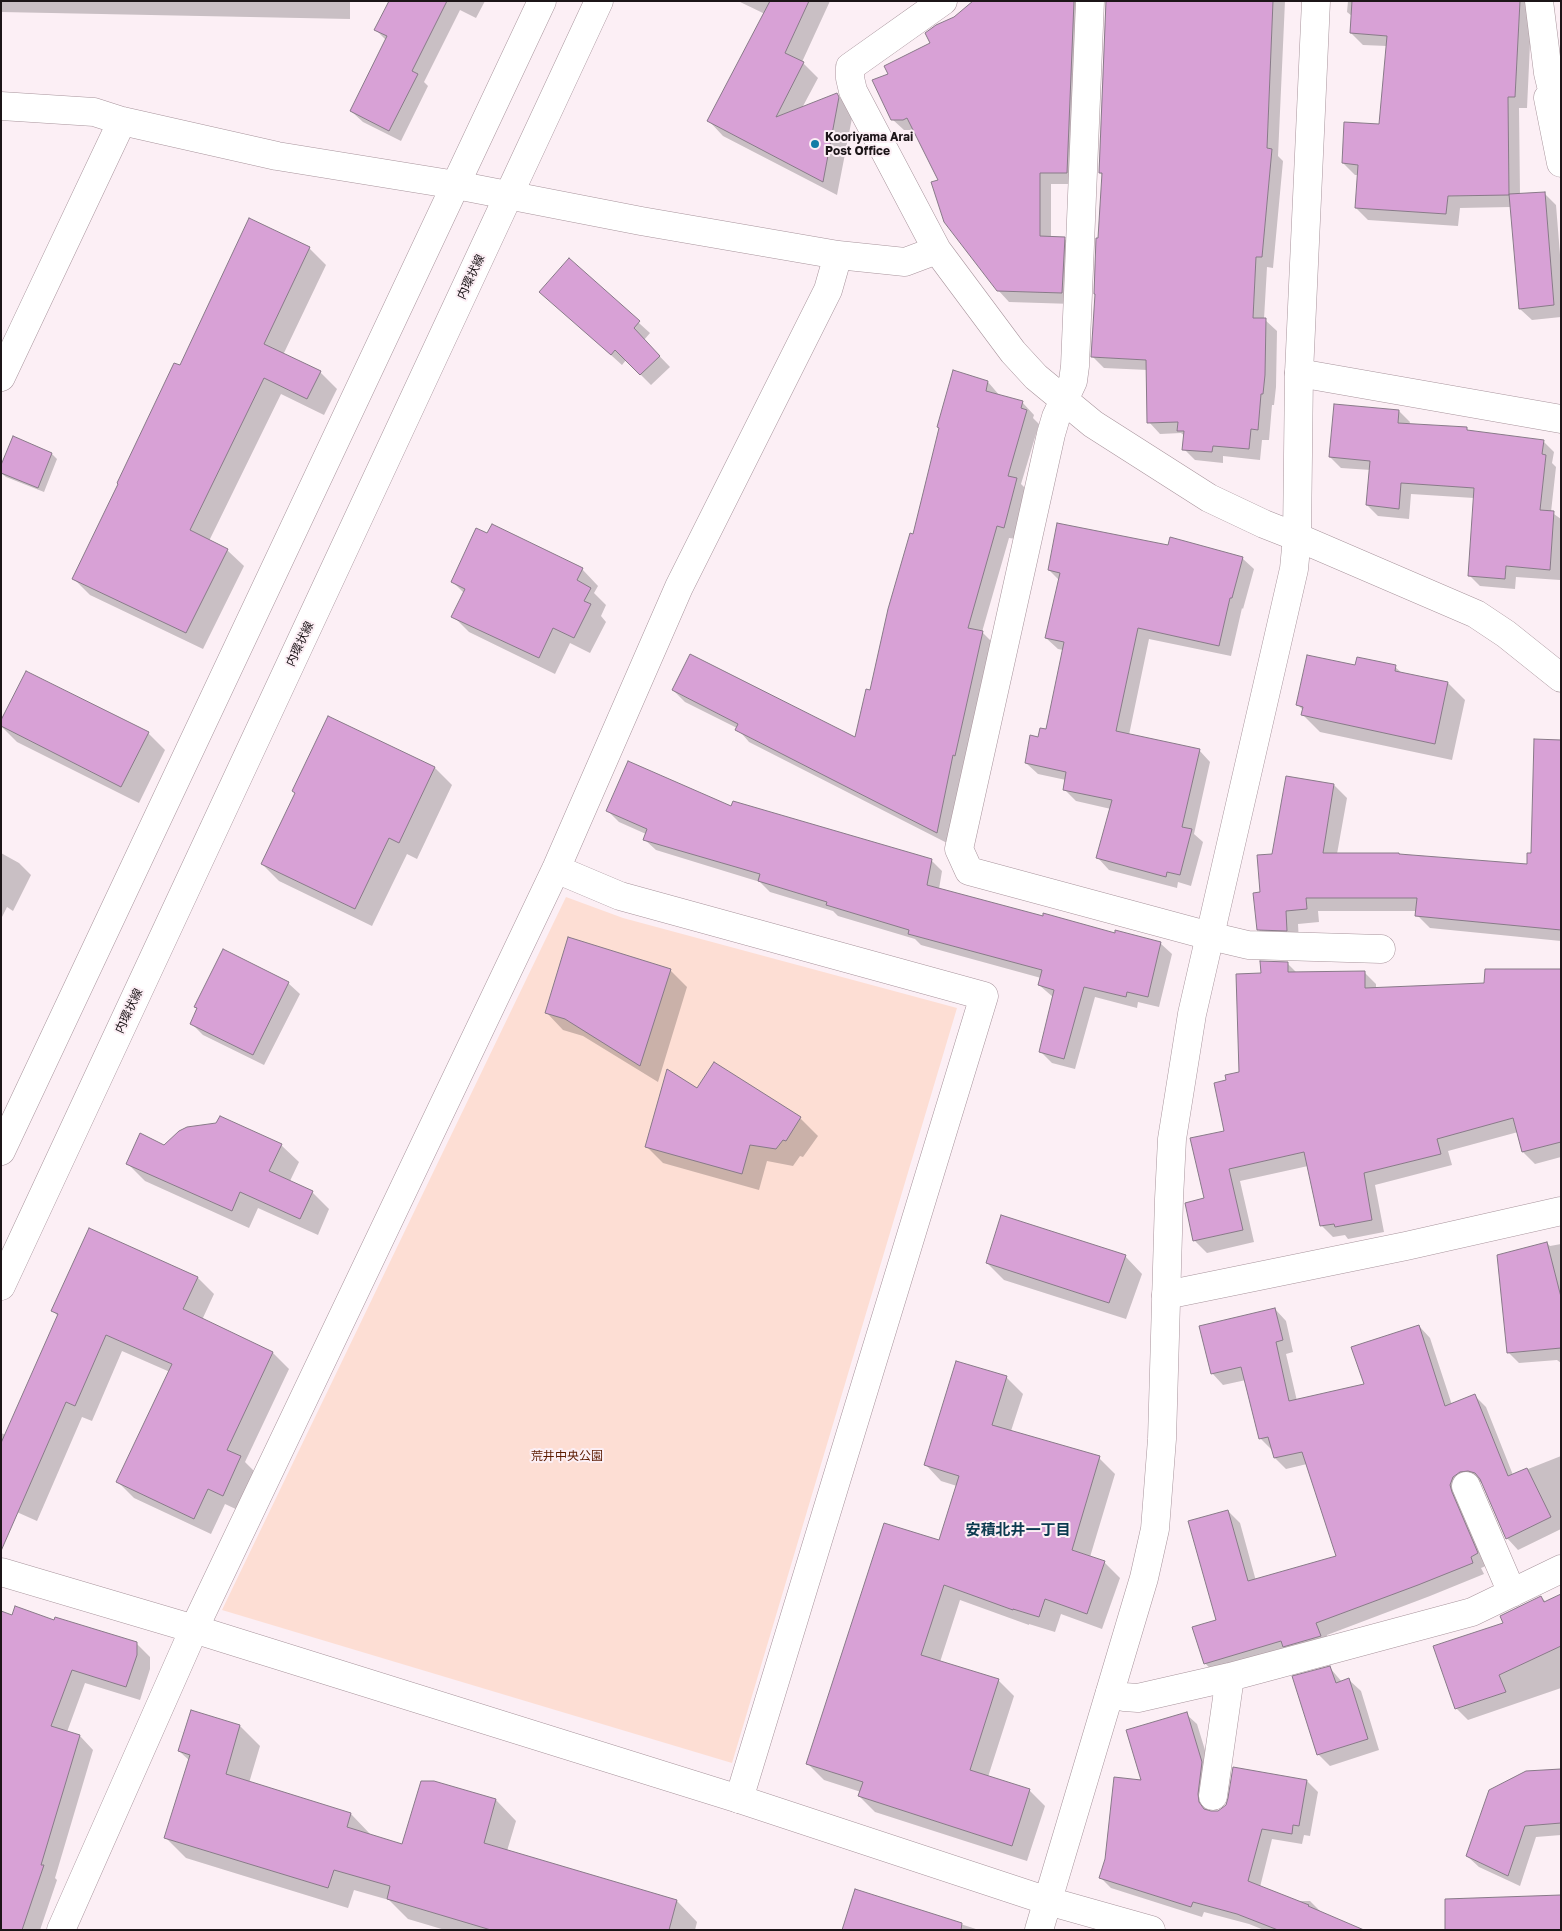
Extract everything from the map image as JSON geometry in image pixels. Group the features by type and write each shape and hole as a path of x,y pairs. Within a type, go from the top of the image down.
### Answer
{"street":[{"path":"1,1151 542,1"},
{"name":"内環状線","path":"1,1286 599,1"},
{"path":"943,1 850,67 850,78 853,91 937,250 1013,352 1036,377 1093,424 1209,498 1264,524 1476,614 1506,634 1561,678"},
{"path":"1090,1 1073,381 1056,417 1051,434 959,849 970,870 1210,936 1248,945 1381,949"},
{"path":"1039,1930 1144,1578 1156,1529 1162,1439 1172,1139 1192,1014 1294,569 1297,537 1299,373 1316,1"},
{"path":"1539,1 1548,73 1557,92 1548,98 1561,163"},
{"path":"1,106 94,112 122,121 277,156 456,185 641,221 838,255 905,262 937,250"},
{"path":"1,377 122,121"},
{"path":"61,1930 194,1629 556,869 679,587 828,290 838,255"},
{"path":"1299,373 1561,418"},
{"path":"556,869 620,896 984,996 740,1799"},
{"path":"1166,1295 1406,1246 1561,1211"},
{"path":"1466,1486 1512,1593"},
{"path":"1110,1693 1138,1698 1230,1677 1472,1612 1561,1569"},
{"path":"1,1572 194,1629 740,1799 1048,1901 1151,1930"},
{"path":"1213,1796 1230,1677"}],"green space":[{"name":"荒井中央公園","path":"566,897 623,918 957,1008 732,1763 222,1610"}],"building":[{"path":"389,1 447,1 412,71 418,74 389,131 350,111 387,36 374,30"},
{"path":"770,1 809,1 785,53 804,62 776,117 837,93 839,97 823,182 707,121"},
{"path":"973,1 1074,1 1067,173 1040,173 1040,236 1065,237 1062,293 997,291 944,222 931,182 938,180 907,118 891,120 872,80 888,74 884,66 930,43 925,33 936,25 954,17"},
{"path":"1106,1 1273,1 1267,148 1272,149 1262,257 1256,257 1253,318 1266,318 1265,375 1263,394 1261,394 1258,430 1251,429 1249,449 1213,446 1212,452 1182,450 1184,431 1177,431 1178,422 1147,423 1146,360 1091,357 1096,238 1098,238 1102,173 1099,173"},
{"path":"1352,1 1520,1 1515,97 1508,97 1509,195 1448,196 1446,214 1355,208 1358,165 1342,163 1344,122 1379,124 1387,36 1350,33"},
{"path":"1545,192 1554,305 1519,309 1509,194"},
{"path":"249,218 310,247 264,344 321,371 307,399 264,378 190,530 228,549 186,633 72,579 174,363 180,365"},
{"path":"569,258 640,321 634,328 660,356 640,375 615,350 611,355 539,292"},
{"path":"953,370 988,381 986,391 1023,401 1021,408 1027,410 1008,476 1017,478 1004,528 997,526 968,628 983,631 955,756 953,755 937,833 735,730 738,724 672,690 690,654 855,737 866,689 870,690 888,609 910,533 913,534 939,428 937,427"},
{"path":"1334,404 1399,410 1398,423 1467,427 1467,430 1544,440 1542,454 1546,455 1540,510 1554,511 1550,570 1506,566 1505,579 1468,576 1474,488 1401,483 1399,509 1366,505 1370,461 1329,457"},
{"path":"13,436 52,453 38,488 1,473 1,465"},
{"path":"1057,523 1168,545 1170,537 1243,557 1232,598 1230,598 1219,646 1138,628 1116,731 1200,749 1182,827 1192,829 1180,875 1167,872 1166,877 1096,858 1112,800 1063,790 1066,772 1025,763 1030,735 1038,737 1040,728 1046,729 1064,642 1045,638 1060,573 1048,570"},
{"path":"492,524 583,568 577,580 591,588 584,601 591,604 574,638 553,628 539,658 451,617 465,589 451,582 476,528 487,533"},
{"path":"1307,655 1355,665 1357,657 1396,665 1395,671 1448,682 1435,744 1301,715 1303,707 1296,705"},
{"path":"26,671 149,732 121,787 1,726 1,720"},
{"path":"328,716 435,767 399,843 389,838 355,909 261,864 295,793 292,791"},
{"path":"1534,739 1561,740 1561,930 1415,916 1417,898 1306,898 1307,909 1286,911 1287,931 1257,930 1253,893 1260,892 1257,855 1272,854 1286,776 1334,784 1323,853 1399,853 1527,864 1527,853 1531,853"},
{"path":"628,761 731,806 733,801 932,859 927,885 1043,916 1043,913 1115,933 1115,930 1161,942 1148,997 1127,992 1126,997 1084,987 1064,1059 1039,1052 1054,990 1038,985 1042,970 908,934 909,930 826,905 827,902 758,881 760,874 643,840 647,829 606,811"},
{"path":"568,937 671,969 640,1066 565,1019 545,1013"},
{"path":"223,949 289,982 253,1055 190,1024 197,1008 194,1007"},
{"path":"1260,961 1288,962 1288,972 1365,971 1365,988 1484,983 1485,969 1561,969 1561,1142 1522,1152 1513,1118 1437,1139 1441,1154 1364,1173 1372,1220 1335,1227 1334,1224 1320,1226 1304,1152 1229,1169 1243,1230 1193,1241 1185,1203 1204,1198 1190,1138 1224,1131 1214,1083 1226,1080 1225,1075 1239,1072 1236,974 1261,973"},
{"path":"714,1062 801,1117 786,1141 783,1140 776,1149 750,1145 742,1174 645,1147 667,1069 697,1088"},
{"path":"220,1116 282,1144 269,1171 313,1191 300,1219 240,1192 232,1211 126,1164 140,1133 164,1145 179,1131 187,1127 216,1123"},
{"path":"1001,1215 1126,1255 1109,1303 986,1263"},
{"path":"89,1228 198,1277 183,1309 273,1352 227,1450 241,1456 223,1496 208,1489 194,1519 116,1482 172,1364 106,1335 75,1406 66,1402 1,1551 1,1443 58,1314 51,1311"},
{"path":"1547,1242 1561,1297 1561,1348 1507,1353 1497,1255"},
{"path":"1275,1308 1283,1340 1276,1342 1289,1401 1364,1384 1351,1347 1419,1325 1445,1406 1475,1394 1508,1476 1527,1468 1551,1517 1506,1539 1480,1479 1475,1473 1468,1471 1460,1472 1453,1477 1450,1485 1478,1553 1471,1557 1473,1563 1316,1623 1321,1636 1283,1647 1281,1641 1204,1664 1192,1627 1216,1620 1188,1521 1228,1510 1248,1581 1336,1556 1302,1452 1274,1458 1268,1437 1259,1439 1241,1367 1211,1374 1199,1326"},
{"path":"956,1361 1007,1376 992,1425 1100,1456 1072,1550 1105,1561 1087,1614 1045,1599 1039,1617 1013,1610 944,1585 921,1655 999,1679 970,1770 1030,1789 1012,1846 858,1796 863,1782 806,1764 884,1523 939,1540 959,1476 924,1465"},
{"path":"1561,1594 1561,1646 1499,1675 1506,1692 1455,1709 1433,1646 1503,1623 1500,1616 1541,1596 1544,1602"},
{"path":"15,1606 54,1620 55,1617 137,1642 137,1655 126,1687 72,1670 51,1726 80,1735 41,1865 44,1865 22,1930 1,1930 1,1611 12,1615"},
{"path":"1330,1666 1336,1683 1349,1678 1368,1739 1317,1755 1292,1676"},
{"path":"191,1710 240,1725 226,1774 351,1813 347,1827 402,1844 421,1781 434,1781 496,1799 484,1843 677,1900 669,1930 491,1930 387,1899 390,1886 334,1870 328,1888 164,1838 190,1755 178,1751"},
{"path":"1187,1712 1202,1762 1198,1794 1199,1802 1204,1809 1218,1811 1226,1805 1233,1767 1307,1780 1299,1826 1293,1825 1292,1834 1262,1829 1248,1881 1309,1905 1364,1930 1278,1930 1237,1914 1193,1902 1191,1907 1099,1878 1105,1859 1114,1777 1141,1780 1126,1730"},
{"path":"1561,1769 1561,1823 1525,1826 1508,1876 1466,1856 1489,1790 1526,1771"},
{"path":"855,1889 962,1923 961,1930 842,1930"},
{"path":"1561,1895 1561,1930 1445,1930 1445,1899"}],"place":[{"name":"Kooriyama Arai Post Office","path":"815,144"}],"district":[{"name":"安積北井一丁目","path":"1018,1530"}]}
